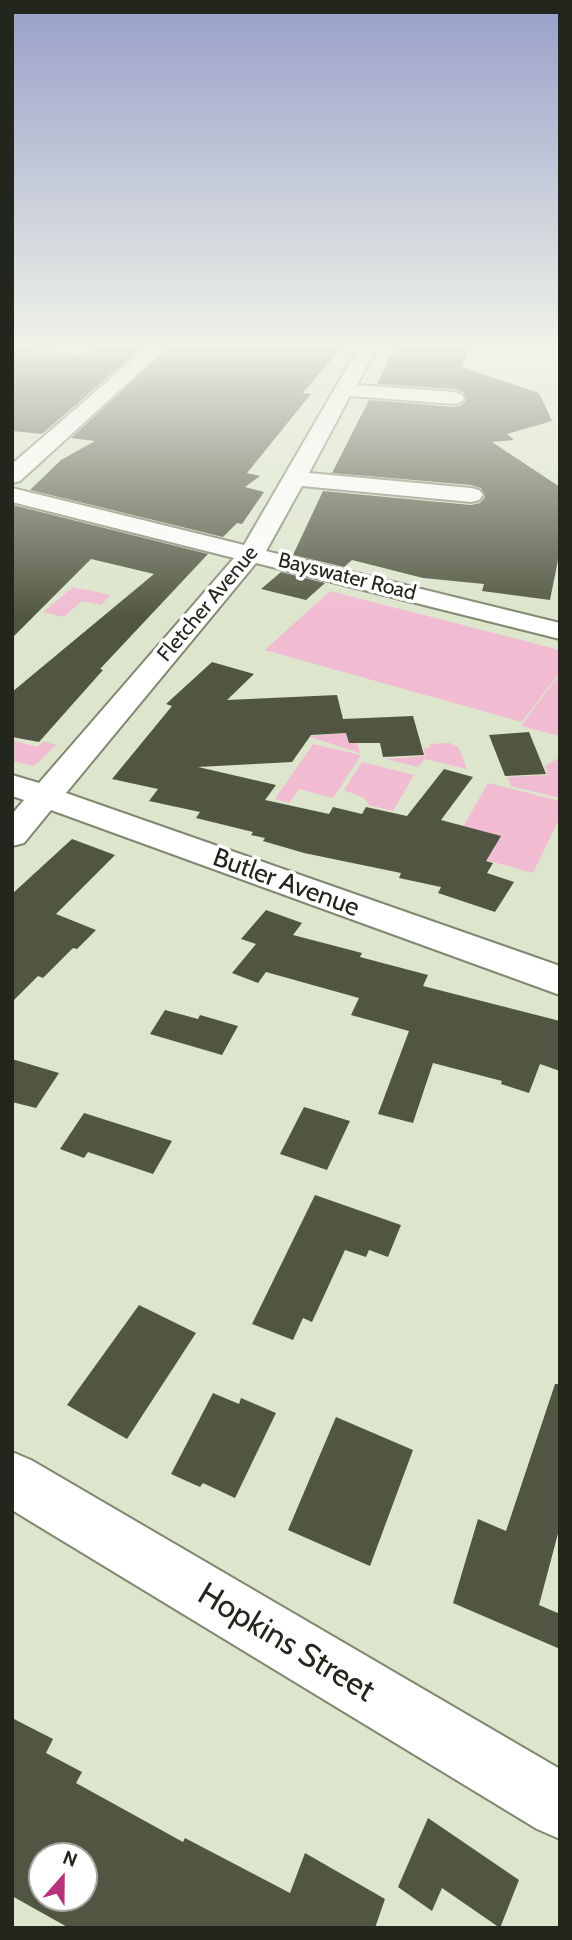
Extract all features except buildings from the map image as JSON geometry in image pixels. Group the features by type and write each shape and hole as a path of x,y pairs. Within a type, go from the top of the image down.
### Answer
{"street":[{"path":"12,476 56,438"},
{"name":"Fletcher Avenue","path":"12,836 257,546 320,438"},
{"path":"297,479 471,495"},
{"name":"Bayswater Road","path":"12,495 560,631"},
{"name":"Butler Avenue","path":"12,785 560,981"},
{"name":"Hopkins Street","path":"12,1479 560,1806"}],"shaded area":[{"path":"73,587 111,595 101,605 82,601 64,617 43,612"},
{"path":"330,591 560,650 560,672 522,722 265,650"},
{"path":"560,674 560,736 521,726"},
{"path":"352,725 360,753 308,736 347,733"},
{"path":"12,740 37,747 43,741 56,745 34,766 12,761"},
{"path":"450,743 459,748 467,769 425,759 418,767 386,759 425,756 424,748 430,748 429,744"},
{"path":"313,744 361,755 333,798 299,789 289,803 275,799"},
{"path":"560,757 560,798 511,786 507,777 548,775 545,766"},
{"path":"362,762 414,775 393,811 369,805 364,798 344,790"},
{"path":"488,783 560,801 560,817 533,873 450,850"}]}
